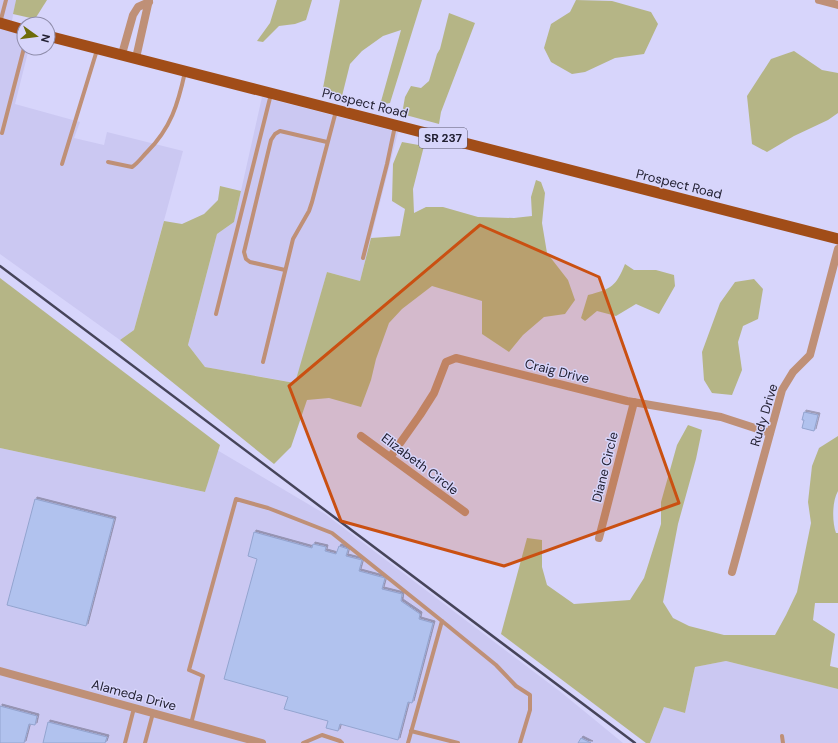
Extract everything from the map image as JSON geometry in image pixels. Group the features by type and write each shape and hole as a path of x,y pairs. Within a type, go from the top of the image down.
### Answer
{"main road":[{"path":"0,24 16,28"},
{"name":"Prospect Road","path":"56,38 838,239"}],"street":[{"path":"818,0 838,5"},
{"path":"122,54 133,14 138,7 149,1"},
{"path":"136,58 149,1"},
{"name":"Rudy Drive","path":"732,572 782,390 793,372 810,355 838,249"},
{"name":"Craig Drive","path":"391,456 434,393 446,362 456,358 634,402 721,417 770,433"},
{"name":"Diane Circle","path":"599,538 634,402"},
{"name":"Elizabeth Circle","path":"361,436 391,456 465,512"},
{"name":"Alameda Drive","path":"0,671 258,743"}],"lane":[{"path":"0,24 6,0"},
{"path":"62,164 97,48"},
{"path":"2,133 22,56"},
{"path":"108,162 132,167 138,163 156,143 162,135 178,101 185,72"},
{"path":"216,314 271,94"},
{"path":"263,362 293,239 312,202 336,110"},
{"path":"363,258 387,164 395,125"},
{"path":"285,270 250,262 246,259 244,252 271,140 275,134 280,131 328,142"},
{"path":"191,724 203,676 190,670 236,499 268,508 332,534 496,665 516,686 530,695 530,710 520,743"},
{"path":"408,743 442,621"},
{"path":"125,743 134,708"},
{"path":"145,743 153,713"},
{"path":"411,731 458,743"},
{"path":"303,743 322,735 342,743"},
{"path":"782,736 783,743"}],"highlighted area":[{"path":"480,225 599,277 679,503 504,566 341,521 289,386"}],"shaded area":[{"path":"0,0 16,0 12,21 0,19"},
{"path":"0,28 16,32 16,56 27,56 15,104 80,122 74,138 104,145 107,132 183,151 134,330 120,340 0,254"},
{"path":"262,97 398,132 360,281 327,272 296,383 205,367 188,345 217,234 234,222"},
{"path":"0,448 205,492 217,450 325,514 562,693 623,743 0,743"},
{"path":"726,661 838,689 838,743 650,743 664,707 685,713 695,667"}],"green space":[{"path":"16,0 47,0 37,16 22,16 13,14"},
{"path":"277,0 312,0 306,20 295,24 279,26 263,42 257,41 270,23"},
{"path":"340,0 422,0 390,103 380,105 401,30 383,36 362,51 350,64 342,96 322,93"},
{"path":"576,0 612,1 651,12 658,24 644,54 615,58 585,72 572,74 551,62 544,48 551,24 570,12"},
{"path":"449,13 475,23 441,112 439,124 402,114 405,97 411,86 421,88 429,81 437,54 440,49"},
{"path":"794,51 822,70 838,73 838,113 828,120 794,136 767,152 752,144 747,96 771,59"},
{"path":"402,142 424,146 413,189 414,213 426,207 443,207 478,217 514,218 532,216 531,197 536,180 541,182 545,193 542,223 547,253 568,280 575,300 565,314 544,317 523,335 509,352 482,334 482,301 432,286 402,309 389,323 361,407 329,398 307,400 291,447 274,464 120,340 134,330 164,221 182,224 204,214 218,200 220,186 241,191 234,222 217,234 188,345 205,367 295,383 327,272 360,281 371,238 400,236 405,209 392,201 393,164"},
{"path":"625,264 634,270 656,270 674,275 675,286 659,314 636,304 616,316 597,311 585,321 581,318 588,295 603,291 612,286 619,277"},
{"path":"0,278 220,445 205,492 0,448"},
{"path":"754,279 763,289 758,319 743,326 738,342 742,370 732,395 712,393 704,380 702,352 720,303 735,282"},
{"path":"688,425 702,430 696,459 678,524 663,602 673,618 689,626 724,635 775,635 797,592 811,523 808,502 812,466 819,448 838,436 838,491 835,500 833,518 836,533 838,533 838,603 815,603 813,620 835,634 830,666 838,668 838,689 726,661 695,667 685,713 664,707 650,743 646,743 501,634 527,538 542,540 542,567 547,585 574,604 630,600 644,578 661,524 661,502 677,445"}],"building":[{"path":"804,412 818,415 814,431 802,428"},
{"path":"35,499 114,519 86,626 7,605"},
{"path":"254,532 312,548 313,544 326,547 325,551 336,554 339,546 348,549 346,556 362,560 359,571 385,578 382,589 402,594 401,601 420,614 419,619 433,623 412,703 408,702 398,740 340,724 338,731 326,728 328,721 284,709 288,697 224,679 257,559 248,556"},
{"path":"0,706 37,716 35,725 29,724 24,743 0,743"},
{"path":"48,722 107,737 105,743 43,743"},
{"path":"581,738 591,743 578,743"}],"railway":[{"path":"0,266 635,743"}]}
